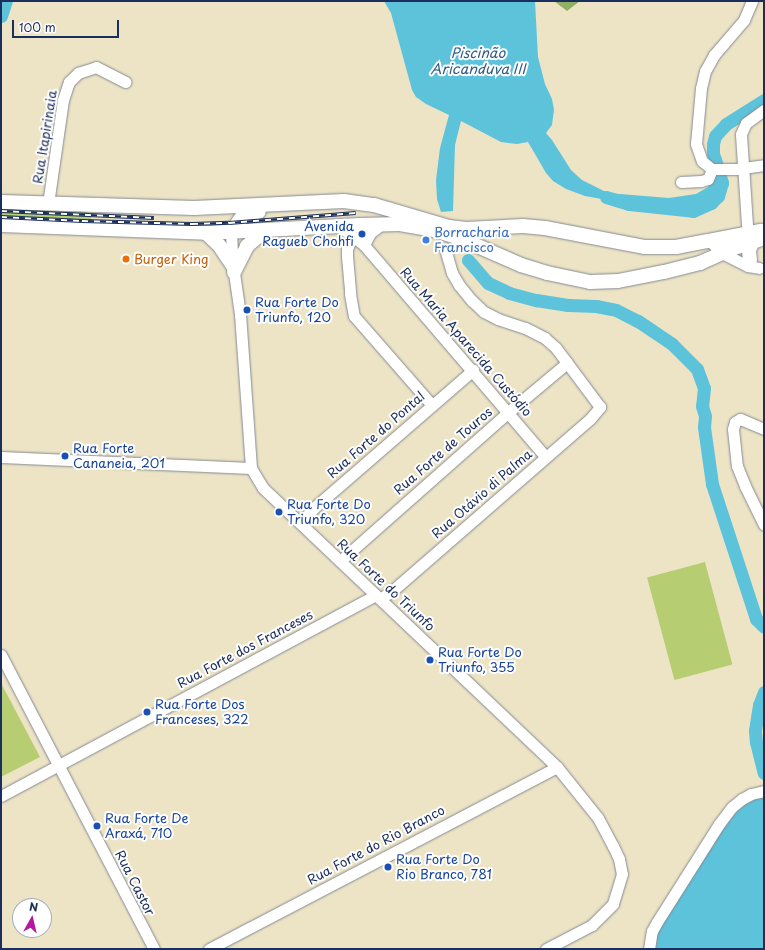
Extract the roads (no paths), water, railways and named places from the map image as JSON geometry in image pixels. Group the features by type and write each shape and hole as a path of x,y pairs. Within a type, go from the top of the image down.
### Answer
{"main road":[{"path":"231,233 238,220 249,213 316,209 334,201"},
{"path":"1,202 194,208 334,201 374,205 449,226 466,229 523,226 545,228 645,247 722,246 758,240"},
{"path":"348,229 359,221 361,215 359,208 351,202"},
{"path":"1,225 206,234 348,229 382,224 400,224 434,230 457,237 521,265 564,278 590,282 618,281 664,272 700,262 722,246 764,230"},
{"path":"234,269 247,246 264,231"},
{"path":"206,234 220,245 234,269"},
{"path":"758,240 749,250 758,266"}],"street":[{"path":"752,1 744,20 709,62 701,88 696,144 702,161 719,170 764,165"},
{"name":"Rua Itapirinaia","path":"48,204 66,88 73,77 96,67 125,82"},
{"path":"747,224 741,139 744,125 764,110"},
{"path":"681,182 701,181 708,179 719,170"},
{"path":"364,245 370,233 382,224"},
{"path":"348,229 347,256 350,294 354,316 432,405"},
{"name":"Rua Maria Aparecida Custódio","path":"348,229 364,245 473,370 546,457"},
{"name":"Rua Forte do Triunfo","path":"231,233 240,314 251,468 263,488 557,767 598,818 619,859 622,874 613,904 604,915 592,925 546,949"},
{"path":"722,246 748,266 758,266"},
{"path":"445,249 452,273 459,285 472,301 484,312 498,319 525,328 545,338 556,348 567,363"},
{"name":"Rua Otávio di Palma","path":"378,597 398,586 590,419 600,407 567,363"},
{"name":"Rua Forte de Touros","path":"340,561 567,363"},
{"name":"Rua Forte do Pontal","path":"300,523 316,506 473,370"},
{"path":"764,429 740,419 735,422 733,429 738,466 745,486 764,525"},
{"path":"1,457 251,468"},
{"name":"Rua Forte dos Franceses","path":"1,796 378,597"},
{"name":"Rua Castor","path":"1,655 154,949"},
{"name":"Rua Forte do Rio Branco","path":"209,949 557,767"},
{"path":"649,949 652,931 705,844 732,807 742,799 762,791"}],"water":[{"name":"Piscinão Aricanduva III","path":"384,1 535,1 538,57 545,84 552,99 554,110 552,125 546,133 571,170 582,180 608,193 669,198 696,194 708,187 716,173 713,156 721,156 726,172 723,188 716,195 701,204 689,207 670,207 613,201 585,196 566,189 553,181 546,173 528,142 517,144 501,142 461,121 455,145 453,211 441,212 437,199 436,180 440,148 449,115 426,104 416,97 412,90 391,13"},
{"path":"764,795 764,949 656,949 657,931 710,847 736,812 746,804"}],"waterway":[{"path":"1,16 6,1"},
{"path":"606,197 629,204 693,211 711,203 718,196 722,183 713,153 715,136 726,124 764,100"},
{"path":"468,260 488,283 509,293 536,300 568,305 596,306 616,310 638,321 672,344 697,369 704,388 702,406 705,416 704,427 712,484 756,619 764,627"},
{"path":"764,692 759,705 755,731 756,742 764,773"}],"railway":[{"path":"1,211 154,218"},
{"path":"1,217 192,224 229,223 356,213"}],"place":[{"name":"Avenida Ragueb Chohfi","path":"362,234"},
{"name":"Borracharia Francisco","path":"426,240"},
{"name":"Burger King","path":"126,259"},
{"name":"Rua Forte Do Triunfo, 120","path":"247,310"},
{"name":"Rua Forte Cananeia, 201","path":"65,456"},
{"name":"Rua Forte Do Triunfo, 320","path":"279,512"},
{"name":"Rua Forte Do Triunfo, 355","path":"430,660"},
{"name":"Rua Forte Dos Franceses, 322","path":"147,712"},
{"name":"Rua Forte De Araxá, 710","path":"97,826"},
{"name":"Rua Forte Do Rio Branco, 781","path":"388,867"}]}
